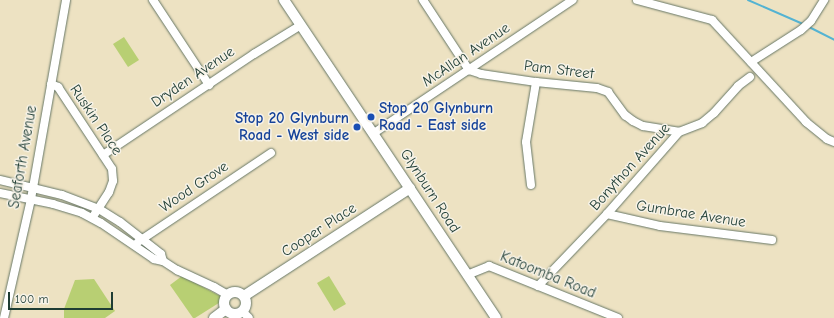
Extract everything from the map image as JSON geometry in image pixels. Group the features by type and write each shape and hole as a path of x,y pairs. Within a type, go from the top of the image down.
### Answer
{"street":[{"name":"Seaforth Avenue","path":"4,318 33,187 66,0"},
{"path":"153,0 209,85"},
{"name":"Glynburn Road","path":"284,0 496,318"},
{"path":"423,0 469,70"},
{"name":"McAllan Avenue","path":"374,133 573,0"},
{"path":"637,0 712,20 806,122 827,139 834,142"},
{"path":"751,62 801,30 811,21 824,0"},
{"name":"Dryden Avenue","path":"103,154 254,54 301,25"},
{"name":"Pam Street","path":"469,70 481,74 536,82 597,88 608,92 625,115 633,121 643,126 679,132"},
{"name":"Bonython Avenue","path":"538,286 607,214 679,132 702,123 714,113 738,86 750,77"},
{"path":"531,185 526,142 536,82"},
{"name":"Ruskin Place","path":"51,84 58,87 112,169 113,181 99,209 92,218"},
{"name":"Wood Grove","path":"133,246 271,153"},
{"path":"0,180 62,195 99,209 161,254 163,261"},
{"name":"Cooper Place","path":"244,296 410,188"},
{"path":"0,192 53,204 92,218 154,259 163,261 177,270 228,295"},
{"name":"Gumbrae Avenue","path":"607,214 660,226 772,240"},
{"name":"Katoomba Road","path":"467,275 489,266 618,318"},
{"path":"234,292 244,296 246,315 234,314 226,309 224,302 228,295 234,292"},
{"path":"214,318 226,309"}],"green space":[{"path":"124,37 139,60 128,67 113,44"},
{"path":"182,276 220,296 222,301 193,318 170,285"},
{"path":"329,276 346,304 334,311 317,283"},
{"path":"94,279 115,311 105,318 64,318 64,309 75,280"}],"waterway":[{"path":"748,0 803,24"},
{"path":"809,27 834,40"}],"place":[{"name":"Stop 20 Glynburn Road - East side","path":"371,117"},
{"name":"Stop 20 Glynburn Road - West side","path":"357,127"}]}
